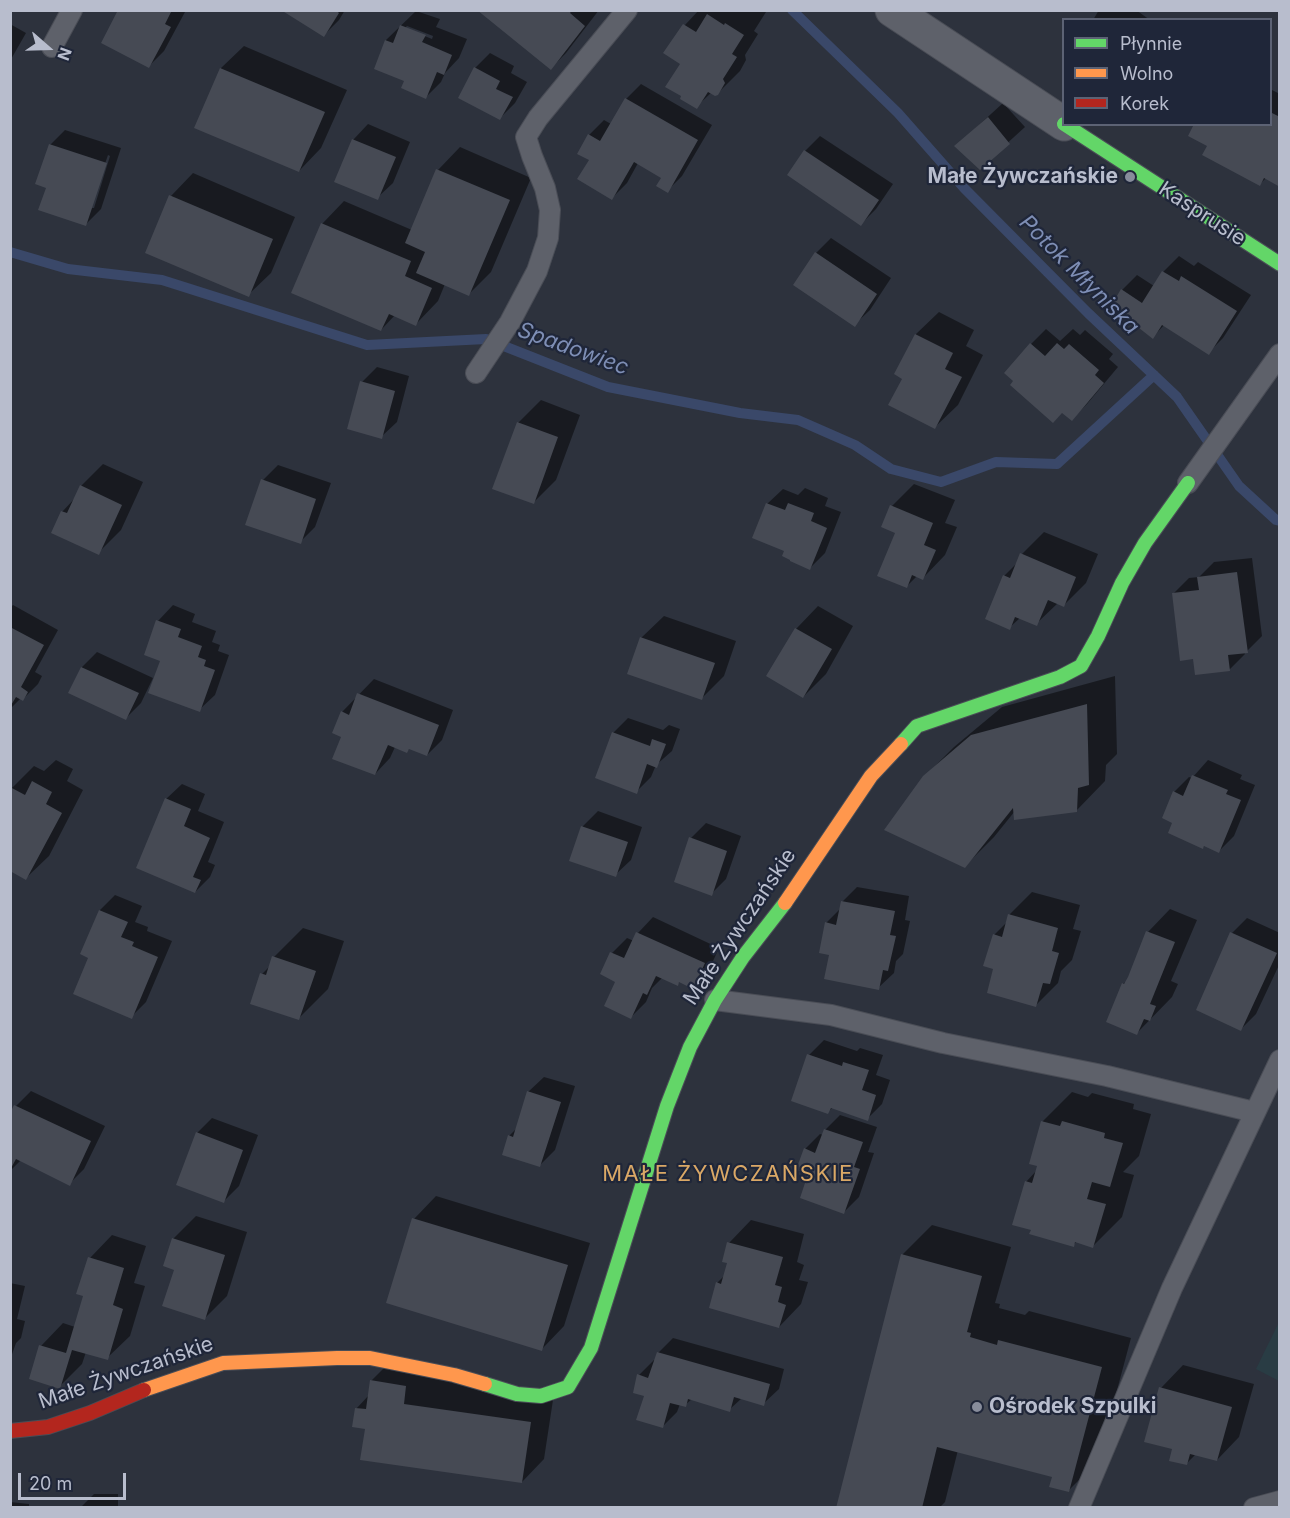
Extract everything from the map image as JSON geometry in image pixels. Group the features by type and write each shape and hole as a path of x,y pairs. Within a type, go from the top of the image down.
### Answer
{"street":[{"name":"Kasprusie","path":"892,10 1062,123"},
{"name":"Kasprusie","path":"1067,126 1280,264"},
{"name":"Małe Żywczańskie","path":"10,1431 48,1427 90,1413 154,1386 223,1363 370,1358 454,1375 517,1394 541,1396 568,1387 591,1348 667,1106 690,1047 715,1000 743,957 788,900 872,776 917,726 1060,677 1081,666 1098,636 1122,583 1145,543 1188,483"}],"lane":[{"path":"52,48 72,10"},
{"path":"476,373 510,322 537,271 548,238 550,210 545,188 526,137 538,118 627,10"},
{"name":"Małe Żywczańskie","path":"1188,483 1280,354"},
{"path":"715,1000 831,1015 943,1043 1107,1076 1254,1112"},
{"path":"1079,1508 1172,1288 1280,1060"},
{"path":"1254,1508 1280,1501"}],"shaded area":[{"path":"1279,1322 1279,1381 1256,1369"}],"building":[{"path":"118,10 172,10 165,24 171,27 149,68 101,43"},
{"path":"281,10 336,10 339,13 324,37"},
{"path":"477,10 572,10 570,13 585,26 551,70"},
{"path":"707,14 744,35 732,54 737,57 723,79 725,83 718,95 715,96 708,92 697,109 665,87 680,64 663,53 683,24 696,32"},
{"path":"400,25 426,35 422,42 452,55 444,75 437,72 426,99 401,88 404,81 374,69 385,40 393,43"},
{"path":"474,67 500,81 496,89 513,97 500,120 458,98"},
{"path":"220,68 325,112 299,172 194,128"},
{"path":"625,98 698,140 668,193 656,186 661,178 634,162 612,200 577,179 589,160 577,154 588,134 600,141"},
{"path":"1272,113 1280,117 1280,187 1264,178 1260,186 1202,155 1207,146 1188,136 1193,126 1272,126"},
{"path":"988,117 1010,144 980,170 954,146"},
{"path":"352,139 396,157 378,200 334,182"},
{"path":"49,144 107,163 86,226 38,210 46,188 35,184"},
{"path":"804,150 879,200 861,226 787,175"},
{"path":"436,169 510,200 469,296 416,273 425,252 405,243"},
{"path":"169,195 273,239 249,297 145,253"},
{"path":"321,223 411,261 405,276 432,288 416,326 389,314 381,331 291,293"},
{"path":"815,252 877,294 855,327 793,285"},
{"path":"1162,271 1179,281 1181,276 1237,311 1209,355 1162,325 1153,339 1111,306 1121,289 1142,303"},
{"path":"915,334 953,353 945,369 962,377 935,429 888,405 902,379 894,374"},
{"path":"1030,343 1045,356 1057,343 1064,349 1069,344 1099,370 1095,375 1104,383 1072,421 1062,413 1053,423 1010,385 1013,381 1004,373"},
{"path":"360,381 395,391 382,439 347,429"},
{"path":"517,422 558,437 534,504 492,489"},
{"path":"261,479 316,499 301,544 245,525"},
{"path":"80,485 122,505 99,555 51,533 61,511 67,513"},
{"path":"766,503 785,510 788,503 814,513 811,521 827,528 810,570 782,556 784,551 752,538"},
{"path":"890,505 933,523 924,545 936,550 923,580 912,575 907,588 877,576 895,533 881,527"},
{"path":"1020,553 1076,577 1064,607 1048,600 1037,626 1015,617 1010,630 985,619 1003,575 1010,578"},
{"path":"1237,572 1248,653 1228,655 1230,671 1195,675 1193,659 1180,661 1172,593 1199,590 1197,577"},
{"path":"156,620 181,629 178,637 202,646 198,657 206,660 204,666 215,670 200,712 148,693 160,661 144,655"},
{"path":"10,627 44,645 21,687 28,692 23,701 16,697 10,707"},
{"path":"795,628 832,649 803,698 766,676"},
{"path":"640,637 715,663 702,700 627,674"},
{"path":"81,667 139,693 126,720 68,693"},
{"path":"357,693 439,725 427,756 409,749 407,753 388,745 375,775 332,759 341,737 332,733 341,711 349,715"},
{"path":"1087,704 1089,785 1078,788 1077,812 1014,820 1013,808 965,868 884,830 923,776 971,735"},
{"path":"612,732 650,746 652,739 666,744 657,768 647,764 637,794 595,778"},
{"path":"1192,775 1228,790 1226,794 1241,800 1219,853 1204,846 1203,849 1168,833 1172,823 1162,818 1173,791 1183,796"},
{"path":"32,781 52,792 46,804 62,813 26,880 10,871 10,787 25,795"},
{"path":"165,798 191,809 184,826 210,838 193,877 201,880 195,893 136,868"},
{"path":"581,826 628,842 616,877 569,861"},
{"path":"689,837 727,851 712,896 674,882"},
{"path":"841,901 895,911 890,935 896,936 888,971 883,970 879,990 824,979 829,955 819,953 825,922 836,925"},
{"path":"99,910 128,922 121,937 134,942 132,946 158,957 132,1019 73,994 88,958 80,954"},
{"path":"1008,914 1058,928 1052,951 1059,953 1050,984 1043,983 1036,1007 987,993 993,969 983,966 993,934 1002,937"},
{"path":"1146,931 1175,942 1150,1004 1156,1006 1150,1021 1144,1019 1137,1035 1106,1022 1122,983 1124,984 1128,977"},
{"path":"636,932 705,963 693,989 679,982 678,986 656,976 647,995 643,993 631,1019 604,1006 615,982 600,974 610,952 624,958"},
{"path":"1230,932 1277,953 1241,1031 1196,1010"},
{"path":"272,956 316,971 299,1020 250,1004 260,973 266,975"},
{"path":"807,1054 842,1066 843,1062 869,1070 862,1090 876,1095 868,1121 831,1108 828,1114 791,1101"},
{"path":"527,1091 561,1102 540,1167 502,1155 508,1135 513,1137"},
{"path":"14,1105 91,1141 70,1186 16,1159 10,1170 10,1113"},
{"path":"1041,1121 1060,1126 1062,1121 1105,1133 1104,1138 1123,1143 1110,1187 1092,1182 1087,1199 1106,1204 1093,1248 1075,1242 1074,1247 1029,1234 1031,1230 1012,1225 1025,1181 1032,1183 1037,1166 1029,1164"},
{"path":"824,1129 863,1142 854,1167 860,1169 844,1214 800,1198 808,1174 796,1170 804,1148 815,1153"},
{"path":"196,1132 243,1150 224,1203 176,1185"},
{"path":"412,1218 568,1265 542,1351 386,1303"},
{"path":"172,1238 225,1255 205,1320 162,1306 174,1270 163,1266"},
{"path":"727,1242 783,1257 775,1285 782,1287 778,1302 786,1305 779,1328 709,1308 716,1282 721,1284 727,1263 722,1262"},
{"name":"Ośrodek Szpulki","path":"901,1254 982,1276 967,1332 971,1333 970,1337 997,1345 998,1340 1102,1367 1069,1492 1049,1487 1052,1477 937,1447 922,1508 836,1508"},
{"path":"88,1257 124,1268 113,1305 123,1309 108,1360 72,1350 60,1389 29,1379 39,1345 66,1353 83,1296 76,1294"},
{"path":"657,1352 770,1384 764,1406 734,1397 730,1412 688,1399 686,1407 670,1403 663,1428 636,1420 644,1396 633,1393 637,1374 648,1378"},
{"path":"370,1380 406,1386 404,1404 531,1422 522,1483 360,1460 365,1429 352,1427 355,1408 366,1409"},
{"path":"1159,1387 1232,1407 1217,1461 1190,1454 1187,1465 1169,1461 1172,1449 1144,1442"}],"waterway":[{"name":"Potok Młyniska","path":"792,10 898,113 964,188 1088,313 1177,397 1239,486 1276,520 1280,521"},
{"name":"Spadowiec","path":"10,252 68,269 162,280 367,345 486,339 608,387 740,413 798,420 855,445 891,469 941,482 996,462 1057,464 1154,375"}],"traffic: fast":[{"path":"1067,126 1280,264"},
{"path":"901,744 917,726 1060,677 1081,666 1098,636 1122,583 1145,543 1188,483"},
{"path":"485,1384 517,1394 541,1396 568,1387 591,1348 667,1106 690,1047 715,1000 743,957 785,903"}],"traffic: slow":[{"path":"785,903 871,776 901,744"},
{"path":"144,1390 223,1363 337,1358 370,1358 454,1375 485,1384"}],"traffic: jam":[{"path":"10,1431 48,1427 90,1413 144,1390"}],"place":[{"name":"Małe Żywczańskie","path":"1130,177"},
{"name":"Ośrodek Szpulki","path":"977,1407"}],"district":[{"name":"MAŁE ŻYWCZAŃSKIE","path":"728,1174"}]}
